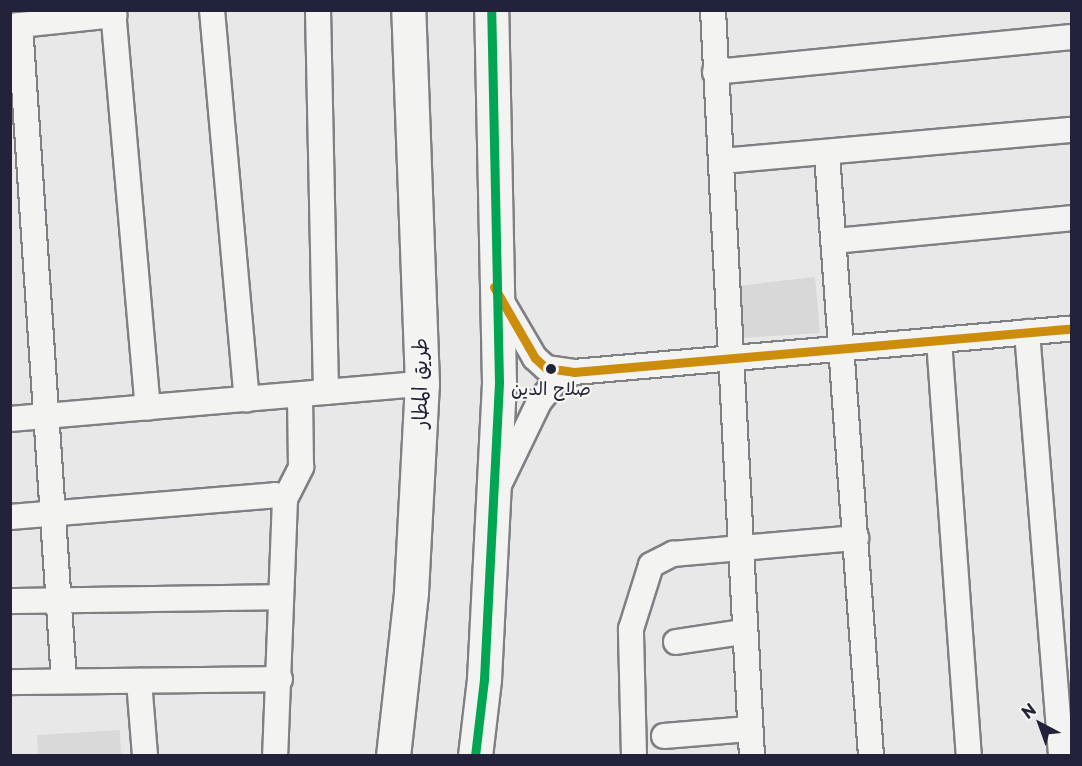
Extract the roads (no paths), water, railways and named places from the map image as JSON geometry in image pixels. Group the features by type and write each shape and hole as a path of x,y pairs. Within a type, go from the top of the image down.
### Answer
{"highway":[{"name":"طريق المطار","path":"393,756 411,592 422,384 408,10"},
{"path":"475,756 495,496 499,382 494,288 491,10"}],"street":[{"path":"212,10 247,399"},
{"path":"318,10 326,392"},
{"path":"713,10 715,72 723,161 743,632 752,756"},
{"path":"64,681 15,25 113,13 148,407"},
{"path":"715,72 1071,37"},
{"path":"723,161 827,154 1071,130"},
{"path":"827,154 843,348 871,756"},
{"path":"835,241 1071,218"},
{"path":"494,288 535,358 546,368 574,372 1071,328"},
{"path":"1027,332 1061,756"},
{"path":"939,340 969,756"},
{"path":"495,496 539,402 555,382 574,372"},
{"path":"10,419 422,384"},
{"path":"276,756 285,500 302,467 300,395"},
{"path":"10,517 275,495 285,500"},
{"path":"634,756 631,629 644,578 663,556 739,545 856,538"},
{"path":"10,602 59,599 281,597"},
{"path":"676,642 743,632"},
{"path":"10,681 280,678"},
{"path":"139,681 145,756"},
{"path":"664,736 749,729"}],"place":[{"name":"صلاح الدين","path":"551,369"}]}
